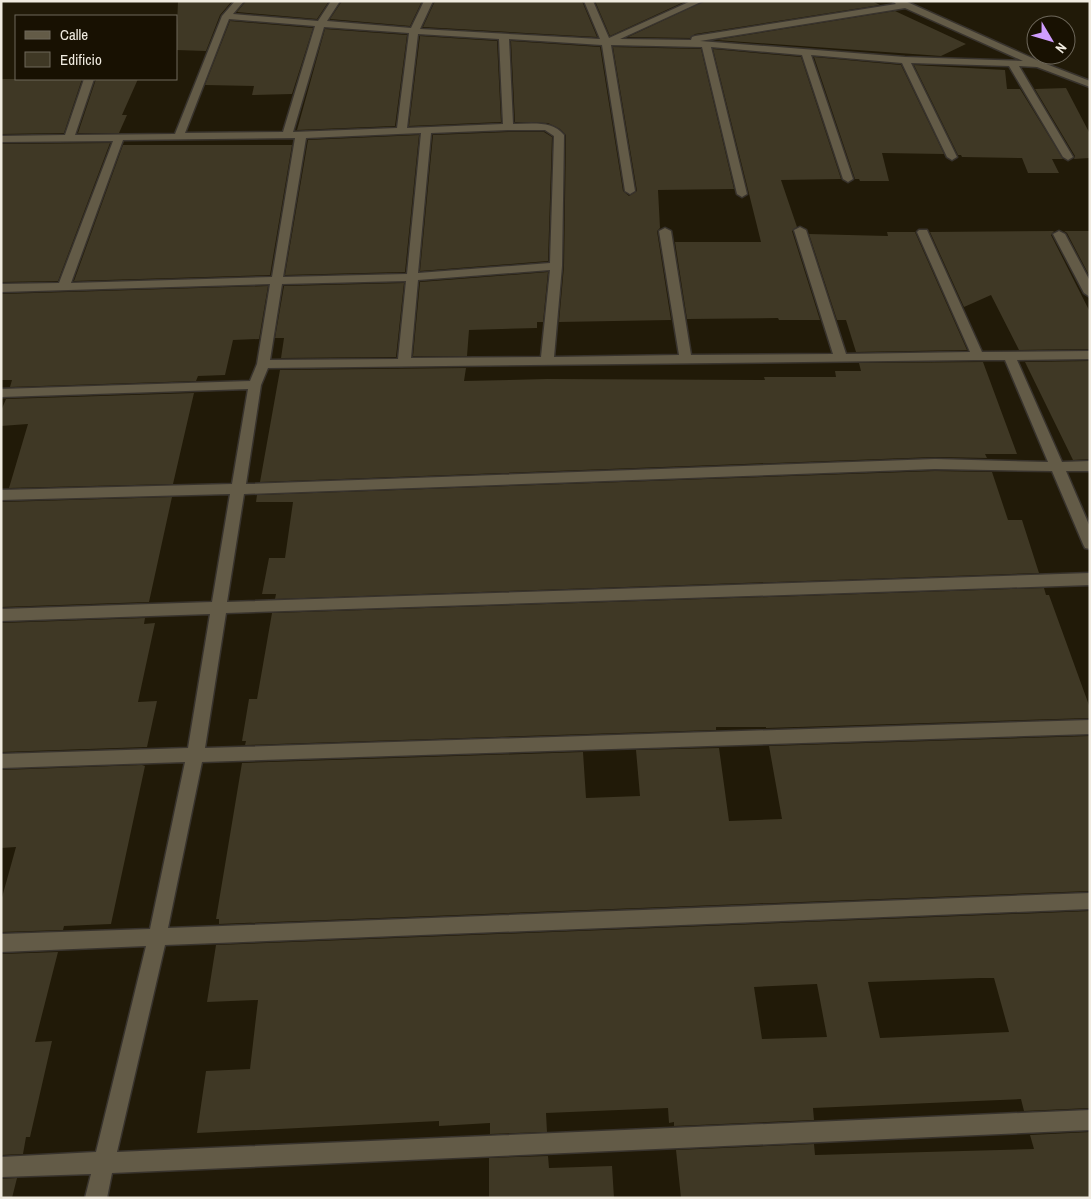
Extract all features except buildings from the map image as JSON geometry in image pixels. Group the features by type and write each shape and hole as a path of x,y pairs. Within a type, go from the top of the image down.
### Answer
{"street":[{"path":"179,136 226,16 240,1"},
{"path":"96,1198 157,938 195,756 255,385 263,364 277,280 294,135 320,25 336,1"},
{"path":"402,130 414,32 429,1"},
{"path":"588,1 606,42 630,191"},
{"path":"606,42 699,1"},
{"path":"677,42 901,3 1026,59"},
{"path":"226,16 414,32 606,42 677,42 706,46 905,60 1026,64"},
{"path":"504,37 508,127"},
{"path":"706,46 742,194"},
{"path":"806,53 848,179"},
{"path":"905,60 952,157"},
{"path":"1014,64 1068,157"},
{"path":"1041,65 1090,84"},
{"path":"70,138 88,80"},
{"path":"2,139 294,135 508,127 545,127 553,129 559,135 556,266 548,361"},
{"path":"404,362 426,131"},
{"path":"64,286 120,137"},
{"path":"800,230 840,358"},
{"path":"665,231 686,360"},
{"path":"923,232 978,357"},
{"path":"1059,234 1090,293"},
{"path":"1,288 411,277 556,266"},
{"path":"263,364 1090,355"},
{"path":"1010,357 1090,544"},
{"path":"1,393 255,385"},
{"path":"1,495 238,489 935,464 1090,466"},
{"path":"1,615 1090,579"},
{"path":"1,761 1090,728"},
{"path":"1,943 1090,901"},
{"path":"1,1167 1090,1120"}]}
